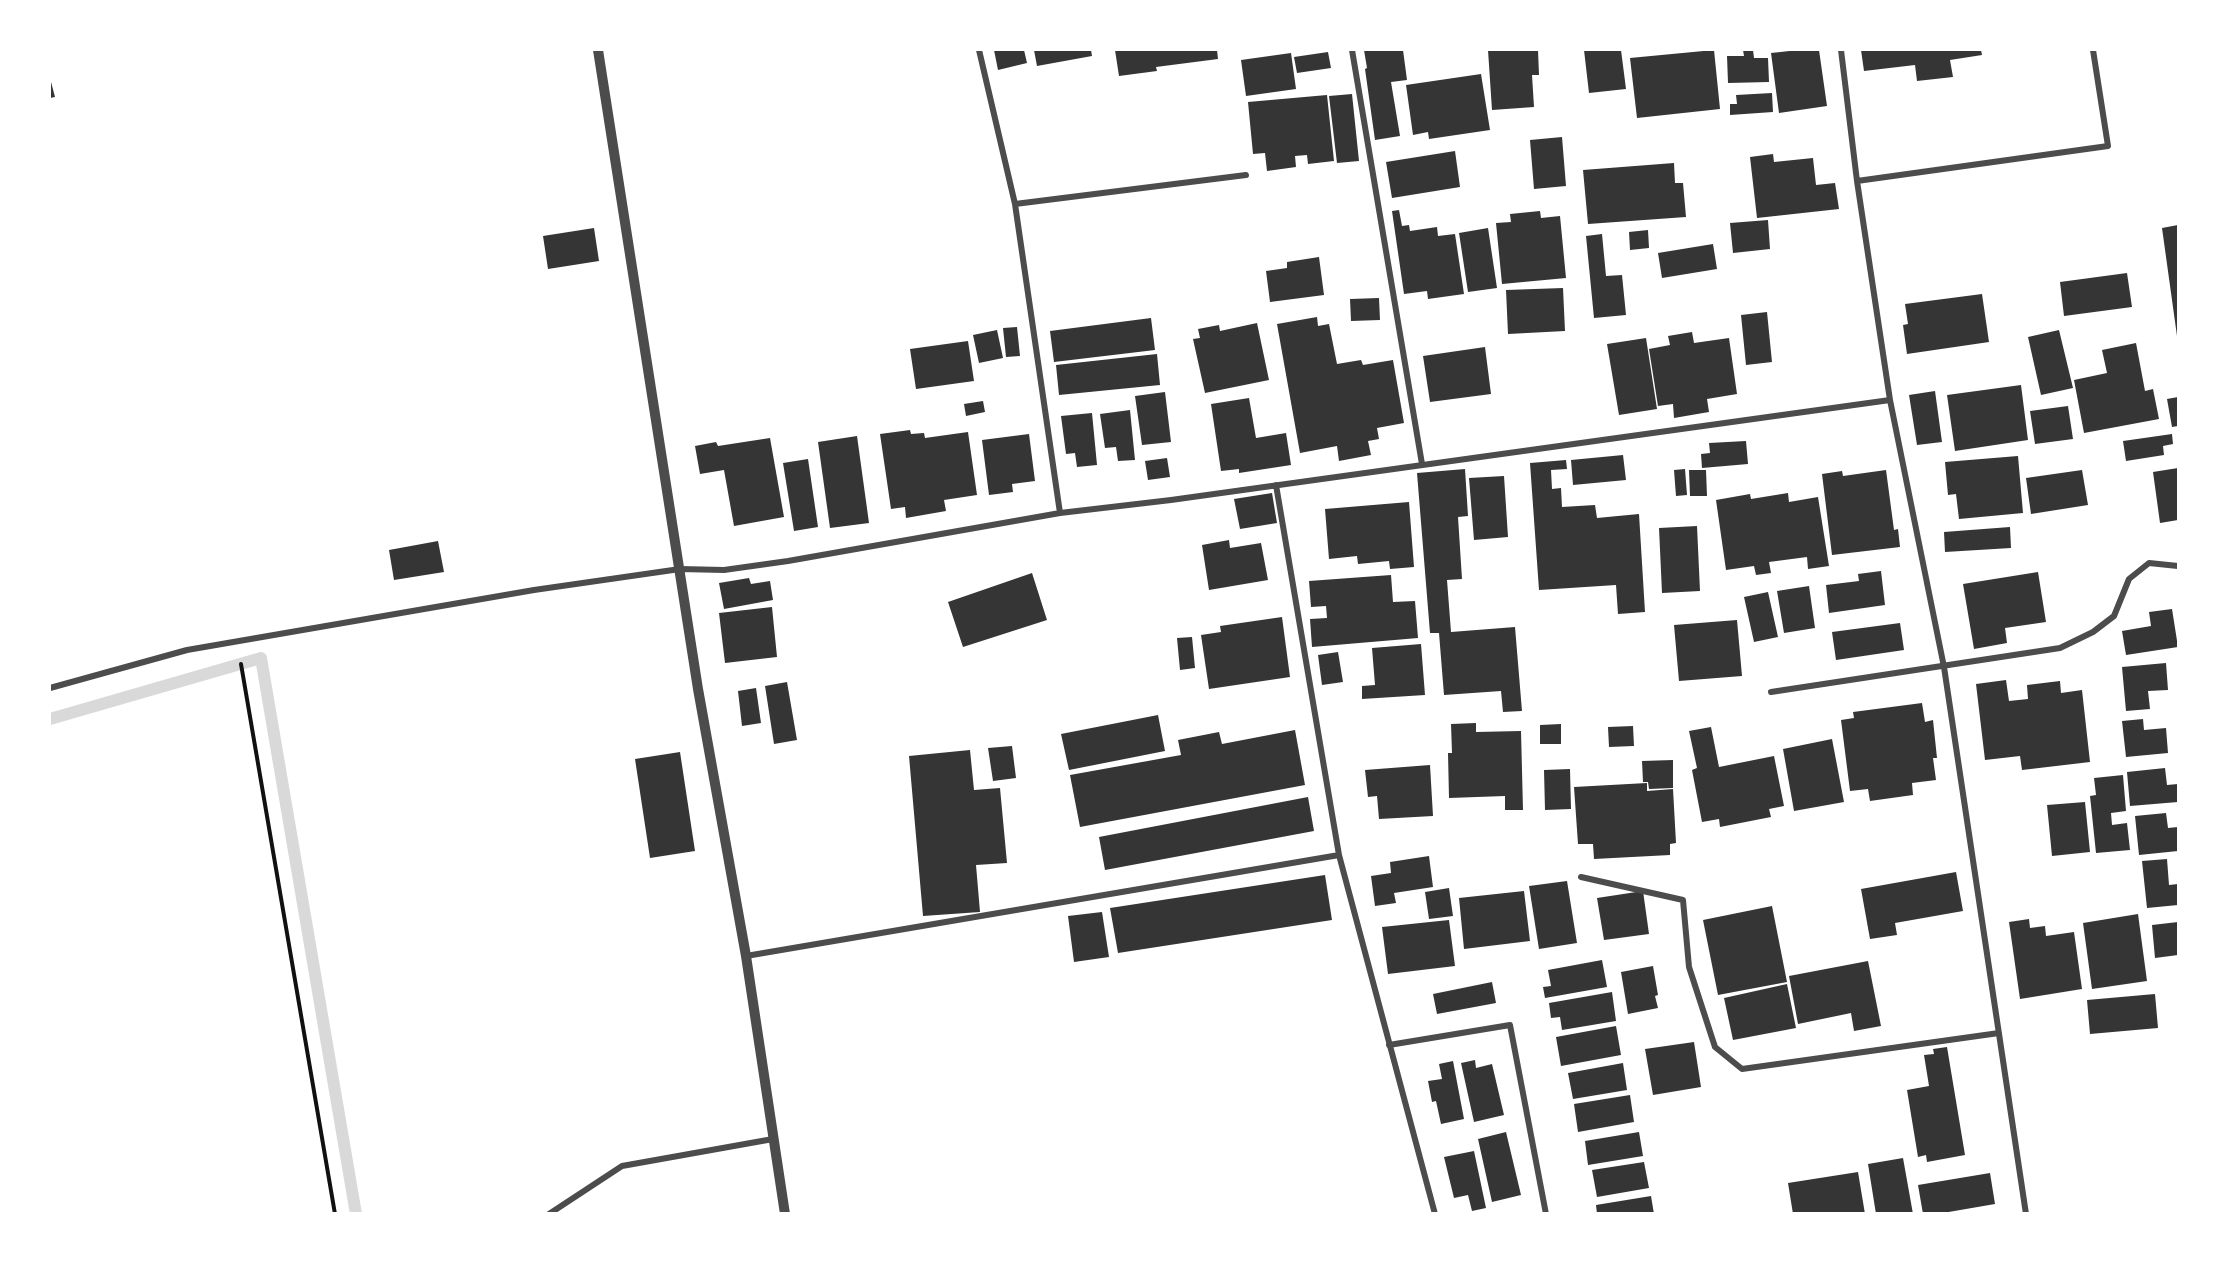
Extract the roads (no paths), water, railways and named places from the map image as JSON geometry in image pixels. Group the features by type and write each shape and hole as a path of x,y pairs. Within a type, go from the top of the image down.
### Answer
{"street":[{"path":"598,50 698,689 746,956 785,1214"},
{"path":"979,50 1014,204 1060,513"},
{"path":"1352,50 1422,464"},
{"path":"1841,50 1857,181 1890,400 1944,667 2026,1214"},
{"path":"1857,181 2108,146 2092,50"},
{"path":"1014,204 1246,176"},
{"path":"50,688 187,650 534,590 680,569 724,570 788,561 1060,513 1890,400"},
{"path":"1276,485 1339,855 1435,1214"},
{"path":"1771,692 2060,648 2093,632 2114,616 2129,579 2148,563 2178,566"},
{"path":"746,956 1339,855"},
{"path":"1581,877 1683,900 1689,967 1715,1047 1742,1069 1999,1032"},
{"path":"1389,1045 1510,1025 1546,1214"},
{"path":"549,1214 622,1166 773,1139"}],"waterway":[{"path":"50,719 261,658 356,1214"}]}
